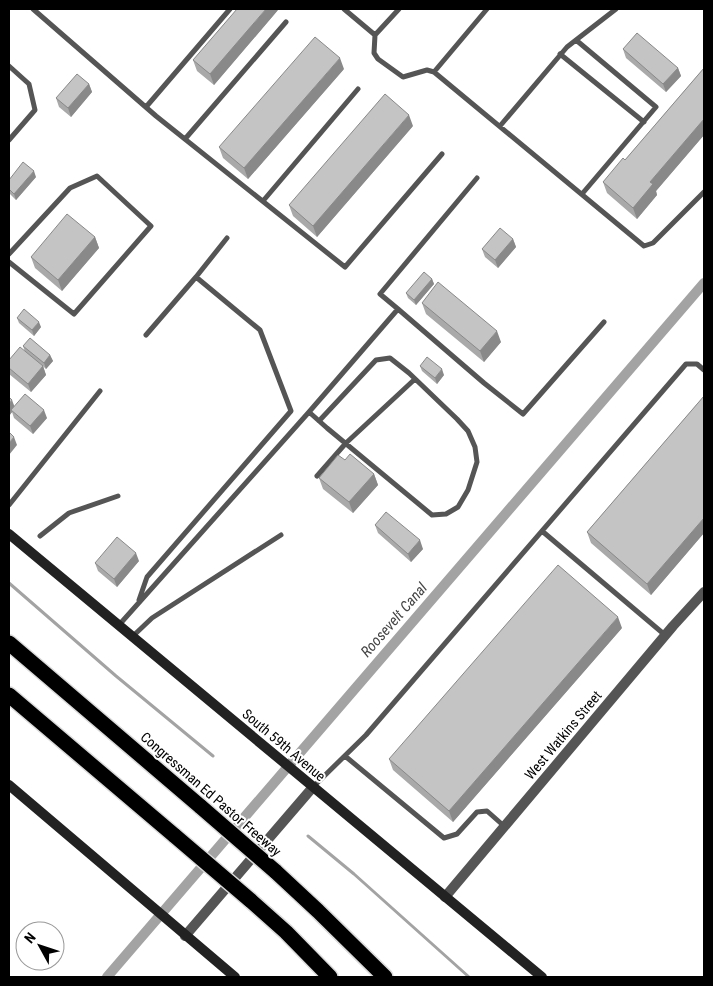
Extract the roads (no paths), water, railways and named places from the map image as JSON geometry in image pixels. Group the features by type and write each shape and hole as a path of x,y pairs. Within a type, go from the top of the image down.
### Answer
{"highway":[{"path":"9,632 33,664"},
{"name":"Congressman Ed Pastor Freeway","path":"9,643 275,871 384,977"},
{"path":"9,694 250,900 286,932 330,977"},
{"path":"9,704 28,712"}],"main road":[{"name":"South 59th Avenue","path":"9,534 542,977"},
{"path":"9,785 235,977"}],"street":[{"name":"West Watkins Street","path":"445,897 665,635 704,592"},
{"path":"185,936 313,787"}],"lane":[{"path":"33,9 146,107 345,267 442,154"},
{"path":"146,107 230,9"},
{"path":"344,9 375,36"},
{"path":"399,9 375,36 374,53 378,59 403,77 427,70 434,72 644,246 653,243 704,192"},
{"path":"434,72 487,9"},
{"path":"500,126 560,54 616,9"},
{"path":"185,139 286,22"},
{"path":"576,40 656,107 582,194"},
{"path":"560,54 644,122"},
{"path":"9,66 28,84 34,110 9,140"},
{"path":"263,201 358,90"},
{"path":"9,254 70,188 97,176 151,226 74,314 9,262"},
{"path":"477,178 380,294 523,414 604,322"},
{"path":"146,335 227,238"},
{"path":"138,603 147,577 291,411 260,330 196,277"},
{"path":"118,625 309,412 398,309"},
{"path":"309,412 319,421 432,515 446,514 458,507 468,490 477,462 472,439 468,431 415,379 390,358 376,360 319,421"},
{"path":"313,787 366,735 686,364 696,364 704,370"},
{"path":"317,476 346,443 415,379"},
{"path":"9,505 100,392"},
{"path":"40,536 69,513 118,496"},
{"path":"542,531 665,635"},
{"path":"132,637 152,618 281,535"},
{"path":"345,756 444,838 456,834 477,812 487,812 504,826"}],"waterway":[{"name":"Roosevelt Canal","path":"107,977 704,283"},
{"path":"9,583 116,676 213,756"},
{"path":"308,836 354,874 469,977"}]}
